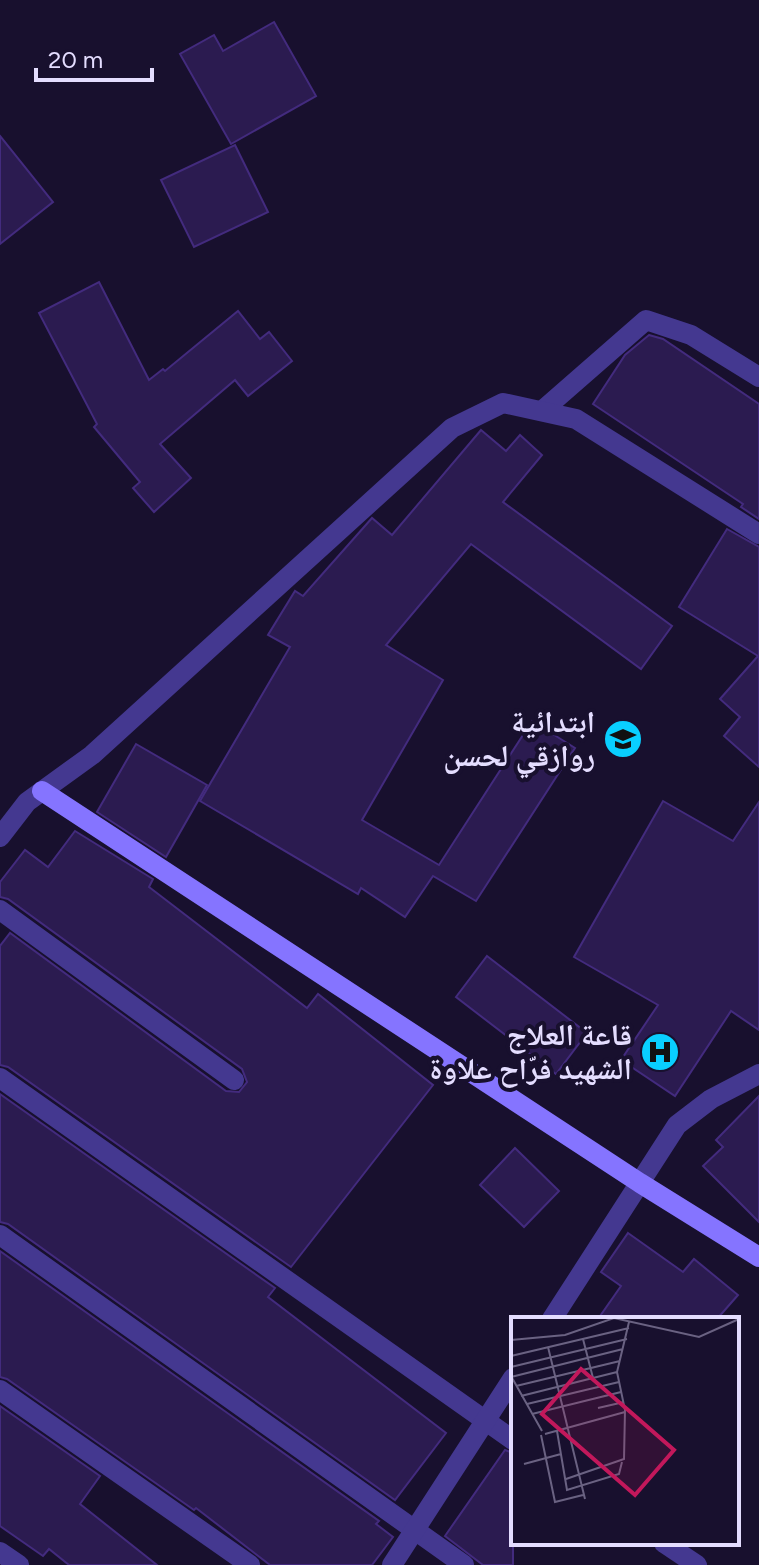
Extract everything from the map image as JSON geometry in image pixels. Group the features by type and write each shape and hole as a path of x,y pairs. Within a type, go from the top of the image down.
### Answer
{"street":[{"path":"543,410 646,320 691,335 759,377"},
{"path":"0,837 27,802 92,755 452,428 503,403 576,419 759,534"},
{"path":"42,791 640,1183 759,1257"},
{"path":"0,910 234,1080"},
{"path":"553,1317 677,1125 711,1099 759,1074"},
{"path":"0,1078 511,1439"},
{"path":"0,1235 464,1565"},
{"path":"392,1565 511,1381"},
{"path":"0,1390 250,1565"},
{"path":"667,1545 697,1565"},
{"path":"0,1552 19,1565"}],"building":[{"path":"274,22 316,96 231,144 180,54 214,35 223,51"},
{"path":"0,136 53,202 0,244"},
{"path":"235,145 268,212 194,247 161,180"},
{"path":"99,282 149,380 163,369 165,371 238,311 260,339 269,332 292,361 248,396 235,380 160,444 191,478 154,512 133,488 140,482 94,427 97,424 39,313"},
{"path":"649,335 663,339 759,404 759,519 741,507 743,504 593,404 625,355"},
{"path":"481,430 506,451 520,435 542,455 503,502 672,626 641,669 471,544 386,645 443,680 362,820 439,865 532,721 575,748 476,901 433,876 405,917 361,888 358,894 200,801 290,647 268,635 295,591 303,596 372,518 392,535"},
{"path":"727,529 759,547 759,767 724,736 740,717 720,699 758,656 679,607"},
{"path":"136,744 207,785 166,857 97,812"},
{"path":"663,801 733,841 759,802 759,1030 731,1011 675,1096 621,1060 658,1005 574,957"},
{"path":"75,831 153,879 149,887 307,1008 318,994 433,1085 291,1267 8,1067 0,1065 0,946 10,933 226,1091 239,1092 247,1082 242,1069 8,899 0,897 0,882 25,850 48,867"},
{"path":"487,956 587,1033 556,1074 456,997"},
{"path":"0,1094 275,1288 268,1297 446,1433 395,1500 8,1224 0,1222"},
{"path":"759,1096 759,1222 703,1166 723,1147 716,1140"},
{"path":"515,1148 559,1191 524,1227 480,1185"},
{"path":"628,1233 683,1272 694,1259 738,1295 719,1317 599,1317 621,1286 601,1272"},
{"path":"0,1251 379,1521 376,1524 393,1537 372,1565 270,1565 196,1508 194,1510 0,1377"},
{"path":"0,1406 100,1476 80,1504 157,1565 69,1565 49,1549 43,1556 0,1526"},
{"path":"505,1450 511,1452 513,1565 483,1565 445,1536"}],"place":[{"name":"ابتدائية روازقي لحسن","path":"623,739"},
{"name":"قاعة العلاج الشهيد فرّاح علاوة","path":"660,1052"}]}
